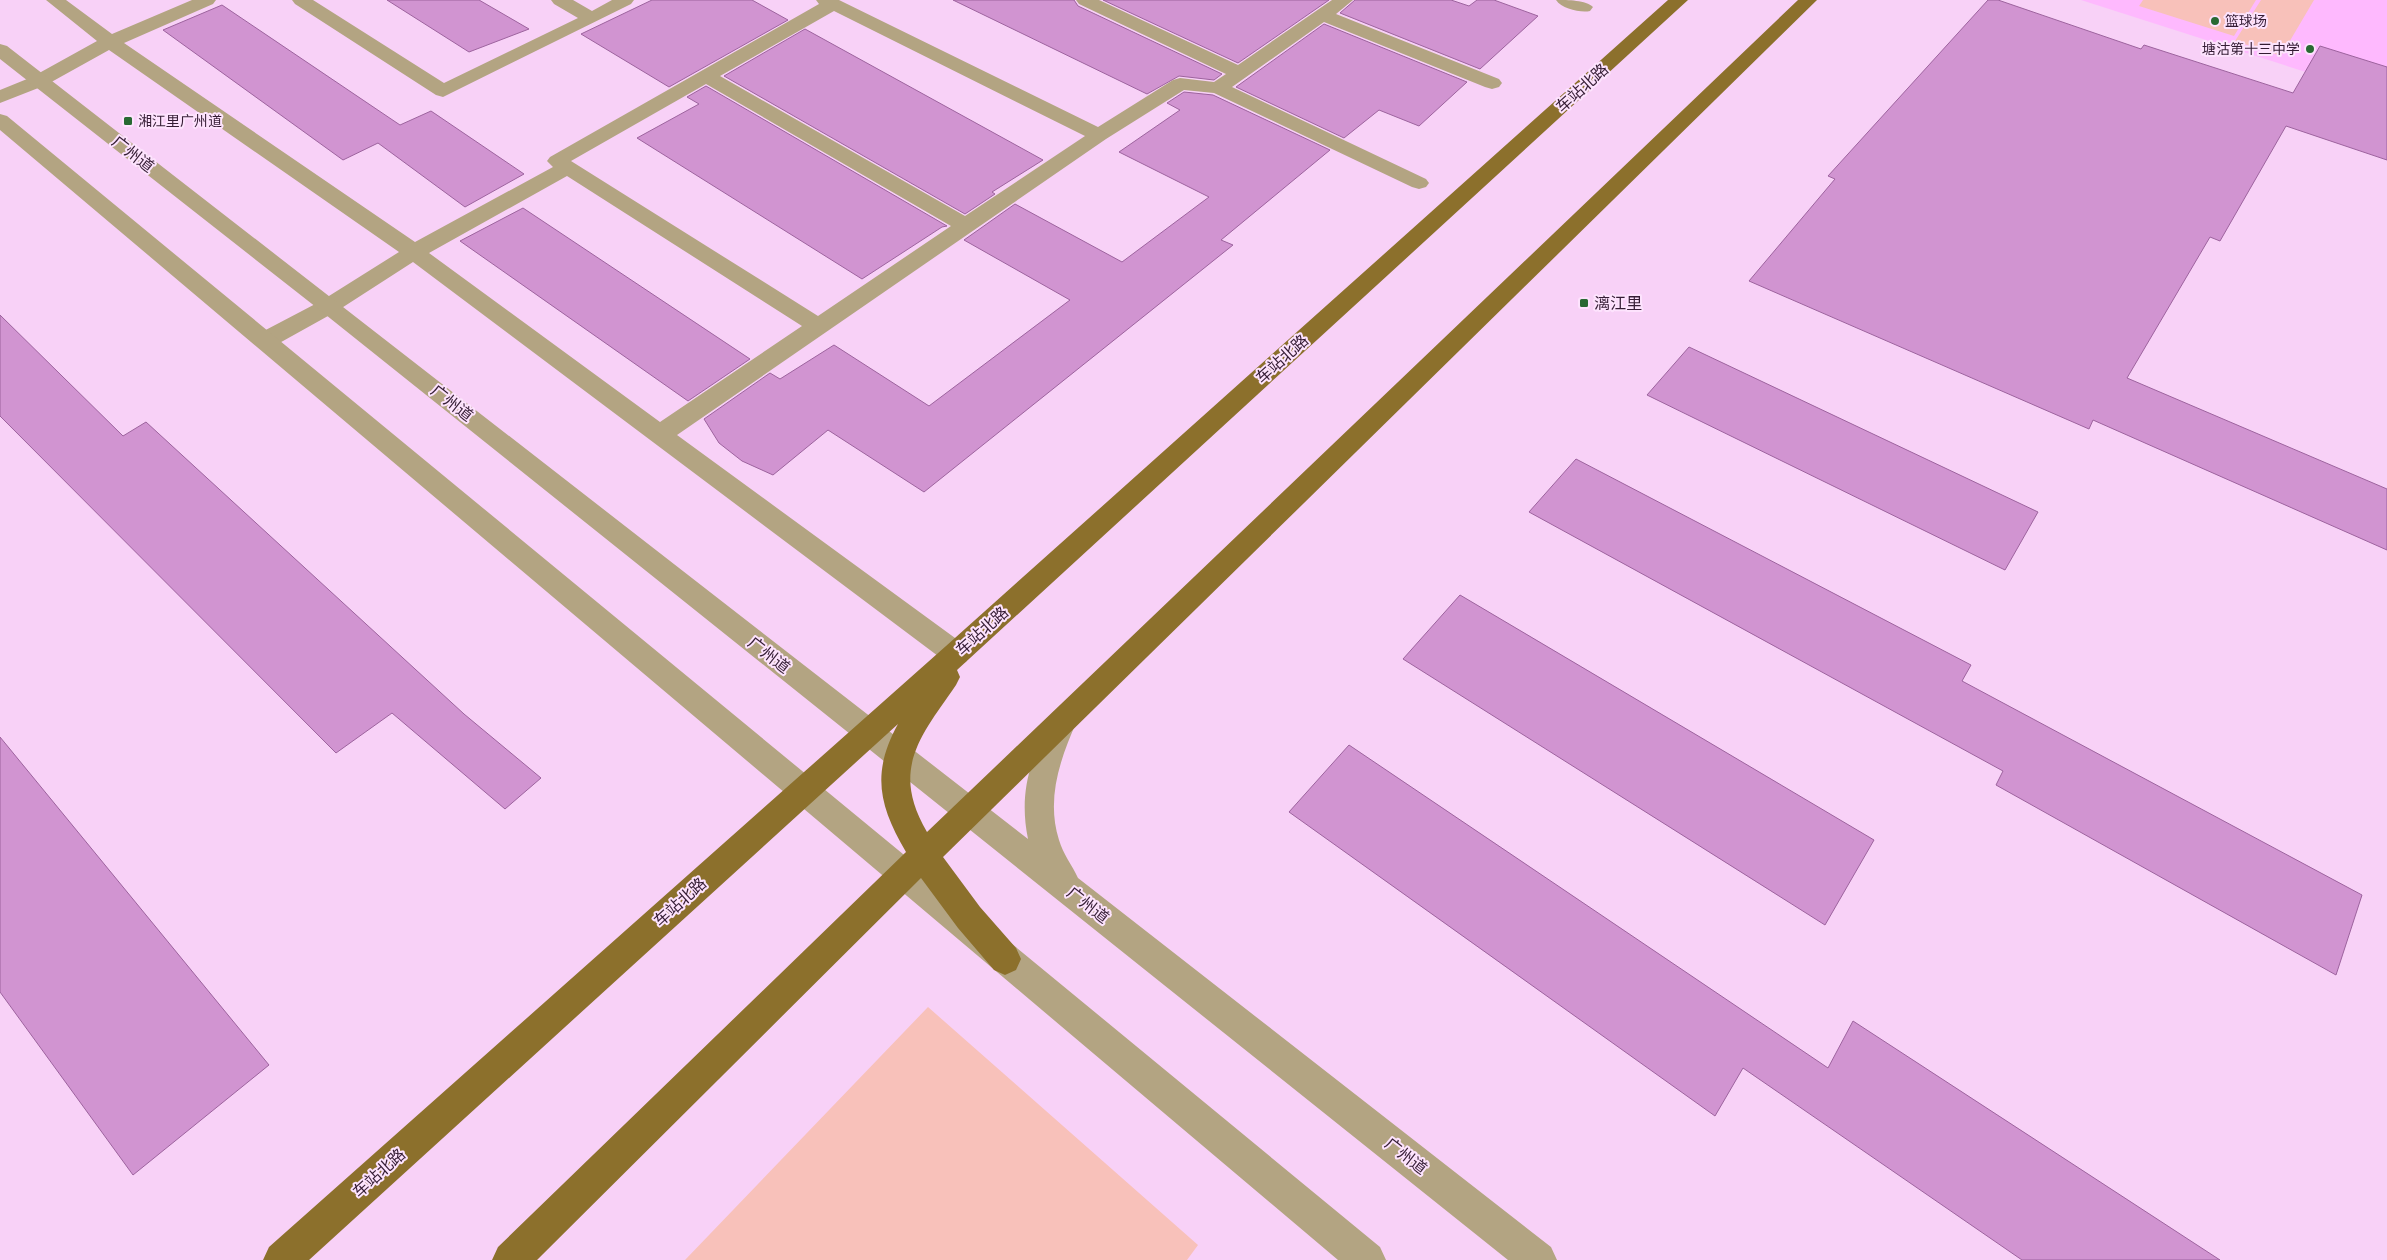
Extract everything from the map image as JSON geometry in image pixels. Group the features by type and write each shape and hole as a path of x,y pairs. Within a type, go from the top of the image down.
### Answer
{"main road":[{"name":"车站北路","path":"282,1260 1679,0"},
{"path":"511,1260 1066,716 1808,0"},
{"path":"967,644 928,703 897,755 894,790 905,820 914,866 965,912 1005,959"}],"street":[{"path":"55,0 110,42 414,252 658,435 967,644"},
{"path":"0,97 39,81 110,42 207,0"},
{"path":"301,0 443,91 625,0"},
{"path":"560,0 592,18"},
{"path":"818,326 557,161 706,76 836,6 873,0"},
{"path":"1085,0 1239,73"},
{"path":"1218,88 1344,0"},
{"path":"1565,0 1584,7"},
{"path":"836,6 1099,135"},
{"path":"1323,15 1492,83"},
{"name":"广州道","path":"0,50 329,306 1538,1260"},
{"path":"706,76 966,226"},
{"path":"658,435 1099,135 1180,84 1218,88 1419,183"},
{"path":"0,120 804,790 914,866"},
{"path":"266,340 329,306 414,252 566,168"},
{"path":"1066,716 1048,751 1040,780 1038,811 1050,861 1071,892"},
{"path":"1005,959 1368,1260"}],"shaded area":[{"name":"塘沽第十三中学","path":"2081,0 2387,0 2387,98"},
{"name":"篮球场","path":"2143,0 2256,0 2234,36 2139,6"},
{"path":"2261,0 2314,0 2281,56 2235,41"},
{"path":"928,1007 1198,1245 1187,1260 685,1260"}],"building":[{"path":"387,0 479,0 529,29 469,52"},
{"path":"652,0 752,0 788,20 669,87 581,34"},
{"path":"953,0 1074,0 1078,6 1222,74 1214,80 1179,76 1147,94"},
{"path":"1103,0 1329,0 1238,63"},
{"path":"1355,0 1451,0 1469,6 1477,0 1494,0 1538,16 1480,69 1340,13"},
{"path":"1988,0 1998,0 2141,49 2144,45 2293,93 2320,46 2387,67 2387,160 2286,126 2220,241 2210,237 2127,378 2387,489 2387,550 2093,420 2089,429 1749,281 1835,179 1828,176"},
{"path":"222,5 400,125 431,111 524,174 465,207 378,143 343,160 163,30"},
{"path":"1324,24 1467,82 1419,126 1379,110 1344,138 1236,87"},
{"path":"805,29 1043,160 992,192 995,194 965,214 724,76"},
{"path":"706,86 947,226 942,227 862,279 637,138 699,104 687,97"},
{"path":"1184,92 1213,95 1330,150 1221,240 1233,245 924,492 828,430 773,475 742,461 719,443 704,419 770,373 780,379 834,345 929,406 1070,300 964,240 1015,204 1122,262 1209,197 1119,152 1180,110 1167,103"},
{"path":"523,208 750,359 688,401 460,241"},
{"path":"0,315 123,436 146,422 464,714 541,778 505,809 392,713 336,753 0,416"},
{"path":"1689,347 2038,512 2005,570 1647,395"},
{"path":"1576,459 1971,665 1962,681 2362,895 2336,975 1996,785 2003,771 1529,512"},
{"path":"1460,595 1874,840 1825,925 1403,659"},
{"path":"0,737 269,1065 133,1175 0,992"},
{"path":"1349,745 1828,1068 1853,1021 2220,1260 2022,1260 1743,1068 1715,1116 1289,812"}],"place":[{"name":"篮球场","path":"2215,21"},
{"name":"塘沽第十三中学","path":"2310,49"},
{"name":"湘江里广州道","path":"128,121"},
{"name":"漓江里","path":"1584,303"}]}
